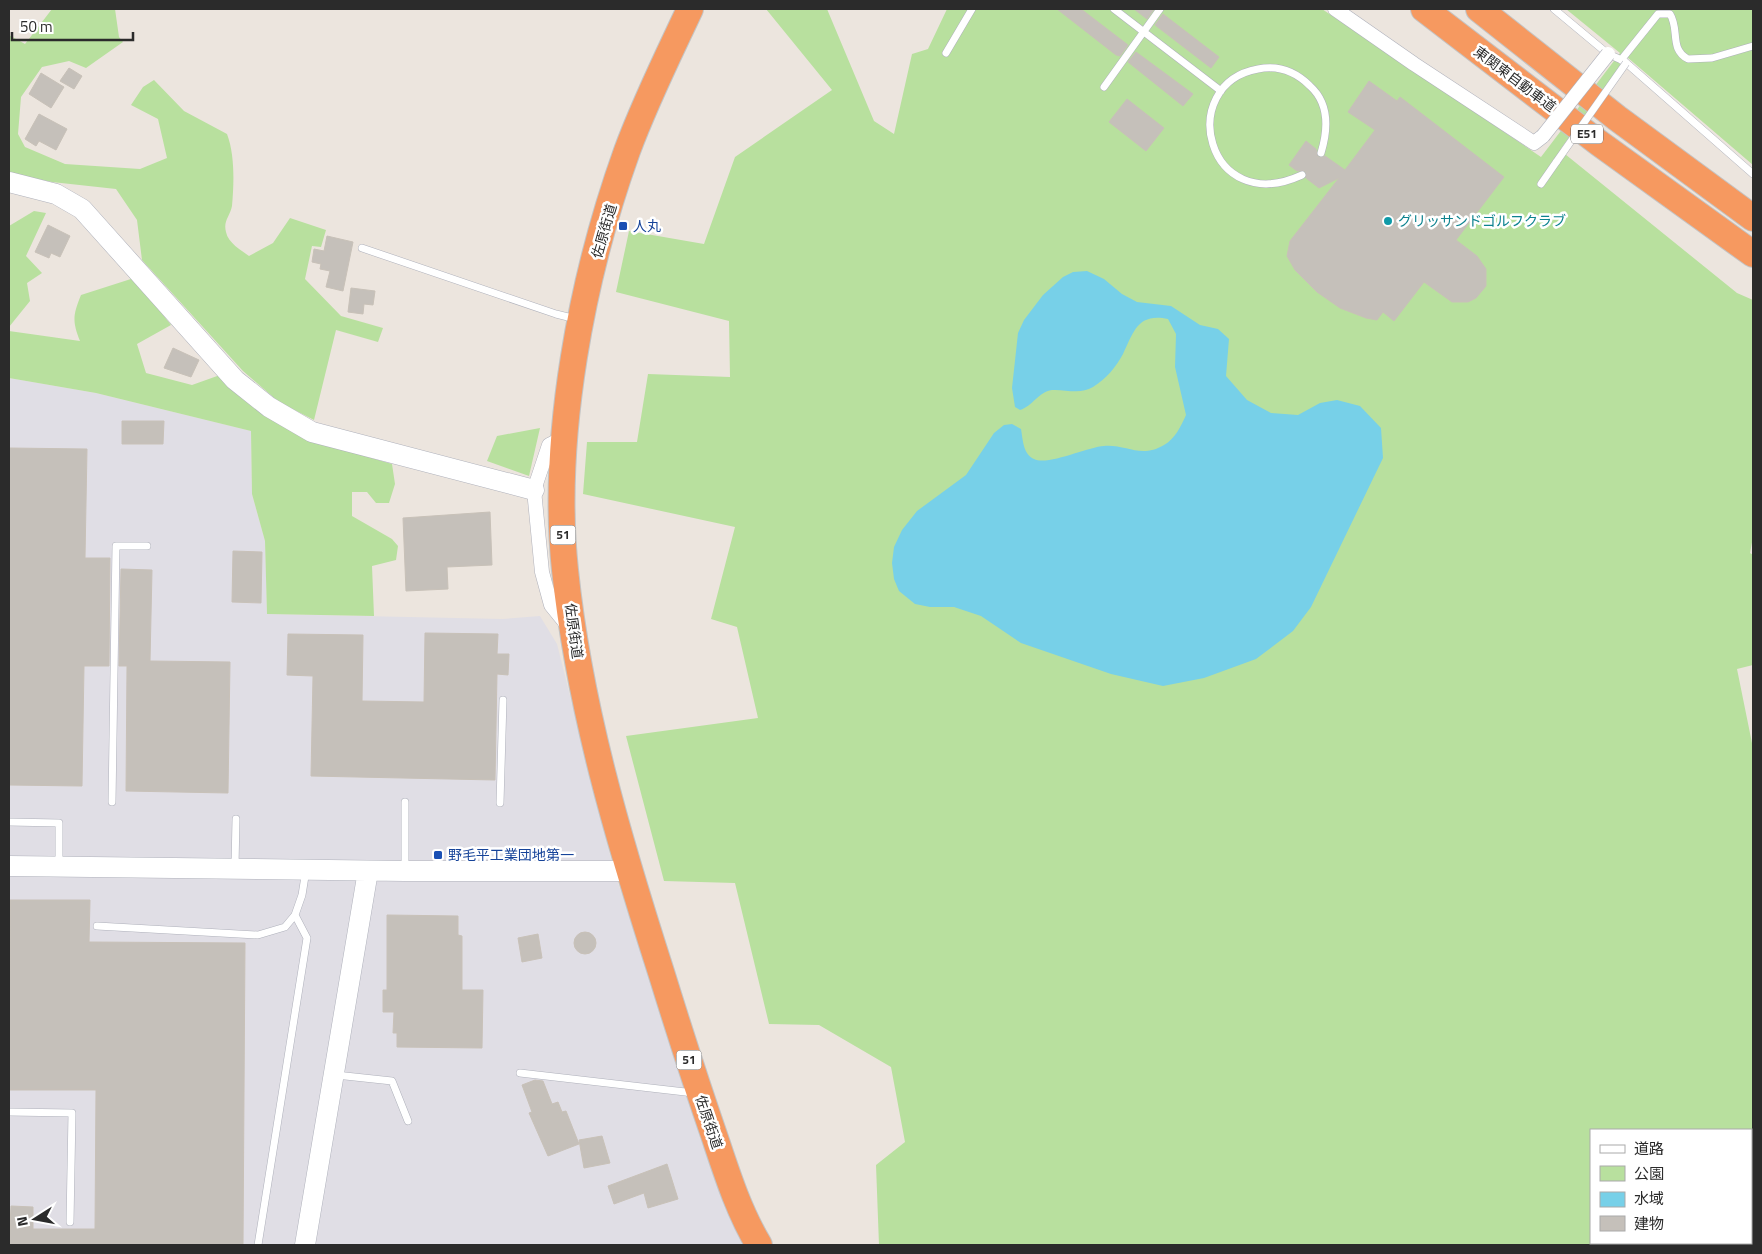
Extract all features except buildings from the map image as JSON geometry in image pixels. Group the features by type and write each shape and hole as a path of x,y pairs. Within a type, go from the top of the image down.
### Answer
{"highway":[{"name":"佐原街道","path":"690,9 626,153 594,264 582,320 565,438 563,539 573,632 588,713 629,871 699,1093 734,1195 759,1245"},
{"name":"東関東自動車道","path":"1424,9 1599,143 1753,254"},
{"name":"E51","path":"1479,9 1617,118 1753,218"}],"street":[{"path":"1335,9 1534,143 1544,136 1618,59"},
{"path":"9,182 56,194 82,209 235,380 269,407 312,432 534,490"},
{"path":"565,438 549,445 534,490 542,572 551,605 573,632"},
{"path":"9,866 368,871 629,871"},
{"path":"305,1245 368,871"}],"lane":[{"path":"946,54 972,9"},
{"path":"1114,9 1221,91"},
{"path":"1104,87 1160,9"},
{"path":"1554,9 1618,59 1753,174"},
{"path":"1541,184 1618,59 1658,14 1666,12 1670,14 1676,26 1675,43 1678,50 1688,59 1712,58 1753,46"},
{"path":"1302,175 1283,184 1263,185 1243,180 1226,168 1214,150 1210,130 1212,110 1221,91 1234,79 1249,70 1266,67 1283,69 1299,76 1312,88 1324,110 1326,136 1321,153"},
{"path":"362,248 556,314 582,320"},
{"path":"112,802 116,546 147,546"},
{"path":"500,803 503,700"},
{"path":"405,802 405,871"},
{"path":"235,869 236,819"},
{"path":"9,822 60,823 59,867"},
{"path":"97,926 258,935 285,927 296,915 302,896 306,870"},
{"path":"258,1245 307,938 296,915"},
{"path":"520,1074 699,1093"},
{"path":"335,1075 392,1081 408,1121"},
{"path":"9,1112 72,1113 70,1222"}],"shaded area":[{"path":"9,378 96,393 251,431 252,494 265,541 267,614 503,619 540,616 557,644 614,871 688,1092 745,1245 9,1245"}],"green space":[{"path":"52,9 115,9 119,37 123,42 86,68 69,61 42,67 21,97 18,134 25,147 65,164 140,169 167,158 158,119 131,105 143,87 154,80 184,111 227,134 233,160 233,179 232,206 225,228 229,240 235,246 249,256 273,243 290,218 326,230 321,247 312,246 305,279 341,316 383,328 378,342 336,330 314,420 279,402 243,371 142,260 137,220 116,189 52,182 9,173 9,35 25,44"},
{"name":"グリッサンドゴルフクラブ","path":"766,9 827,9 874,121 894,134 912,54 928,49 947,9 1322,9 1541,157 1620,53 1566,9 1753,9 1753,165 1627,57 1560,150 1737,293 1753,300 1753,537 1750,553 1753,555 1753,665 1737,669 1753,748 1753,1245 879,1245 876,1165 905,1142 891,1067 819,1025 769,1024 735,883 664,881 626,736 758,718 737,627 711,619 735,527 583,494 587,442 637,442 648,374 730,377 729,321 616,292 629,231 704,244 735,157 832,90"},
{"path":"34,211 46,213 26,256 42,273 27,283 30,301 9,327 9,226"},
{"path":"134,278 171,325 137,344 146,373 192,385 220,375 307,439 392,464 395,484 389,503 376,503 367,492 352,492 352,516 392,539 398,546 396,560 372,566 374,616 267,614 265,541 252,494 251,431 96,393 9,378 9,331 80,341 74,318 81,295"},
{"path":"540,428 529,476 487,461 497,436"}],"water":[{"path":"1087,271 1104,279 1122,294 1137,302 1171,306 1200,325 1218,329 1229,339 1226,376 1247,400 1271,413 1298,415 1320,403 1337,400 1360,406 1381,428 1383,458 1311,607 1293,631 1256,659 1204,678 1163,686 1111,674 1021,643 981,616 954,607 930,607 915,604 899,591 894,579 892,563 894,547 902,530 917,511 966,475 994,433 1004,425 1012,424 1021,429 1024,446 1028,454 1034,459 1040,460 1058,458 1104,446 1148,451 1164,445 1177,432 1186,415 1175,367 1176,334 1168,319 1158,318 1143,321 1134,331 1114,368 1093,387 1083,391 1047,391 1025,408 1020,410 1015,407 1012,388 1018,333 1024,320 1043,295 1063,277 1073,272"}],"place":[{"name":"グリッサンドゴルフクラブ","path":"1388,221"},
{"name":"人丸","path":"623,226"},
{"name":"野毛平工業団地第一","path":"438,855"}]}
